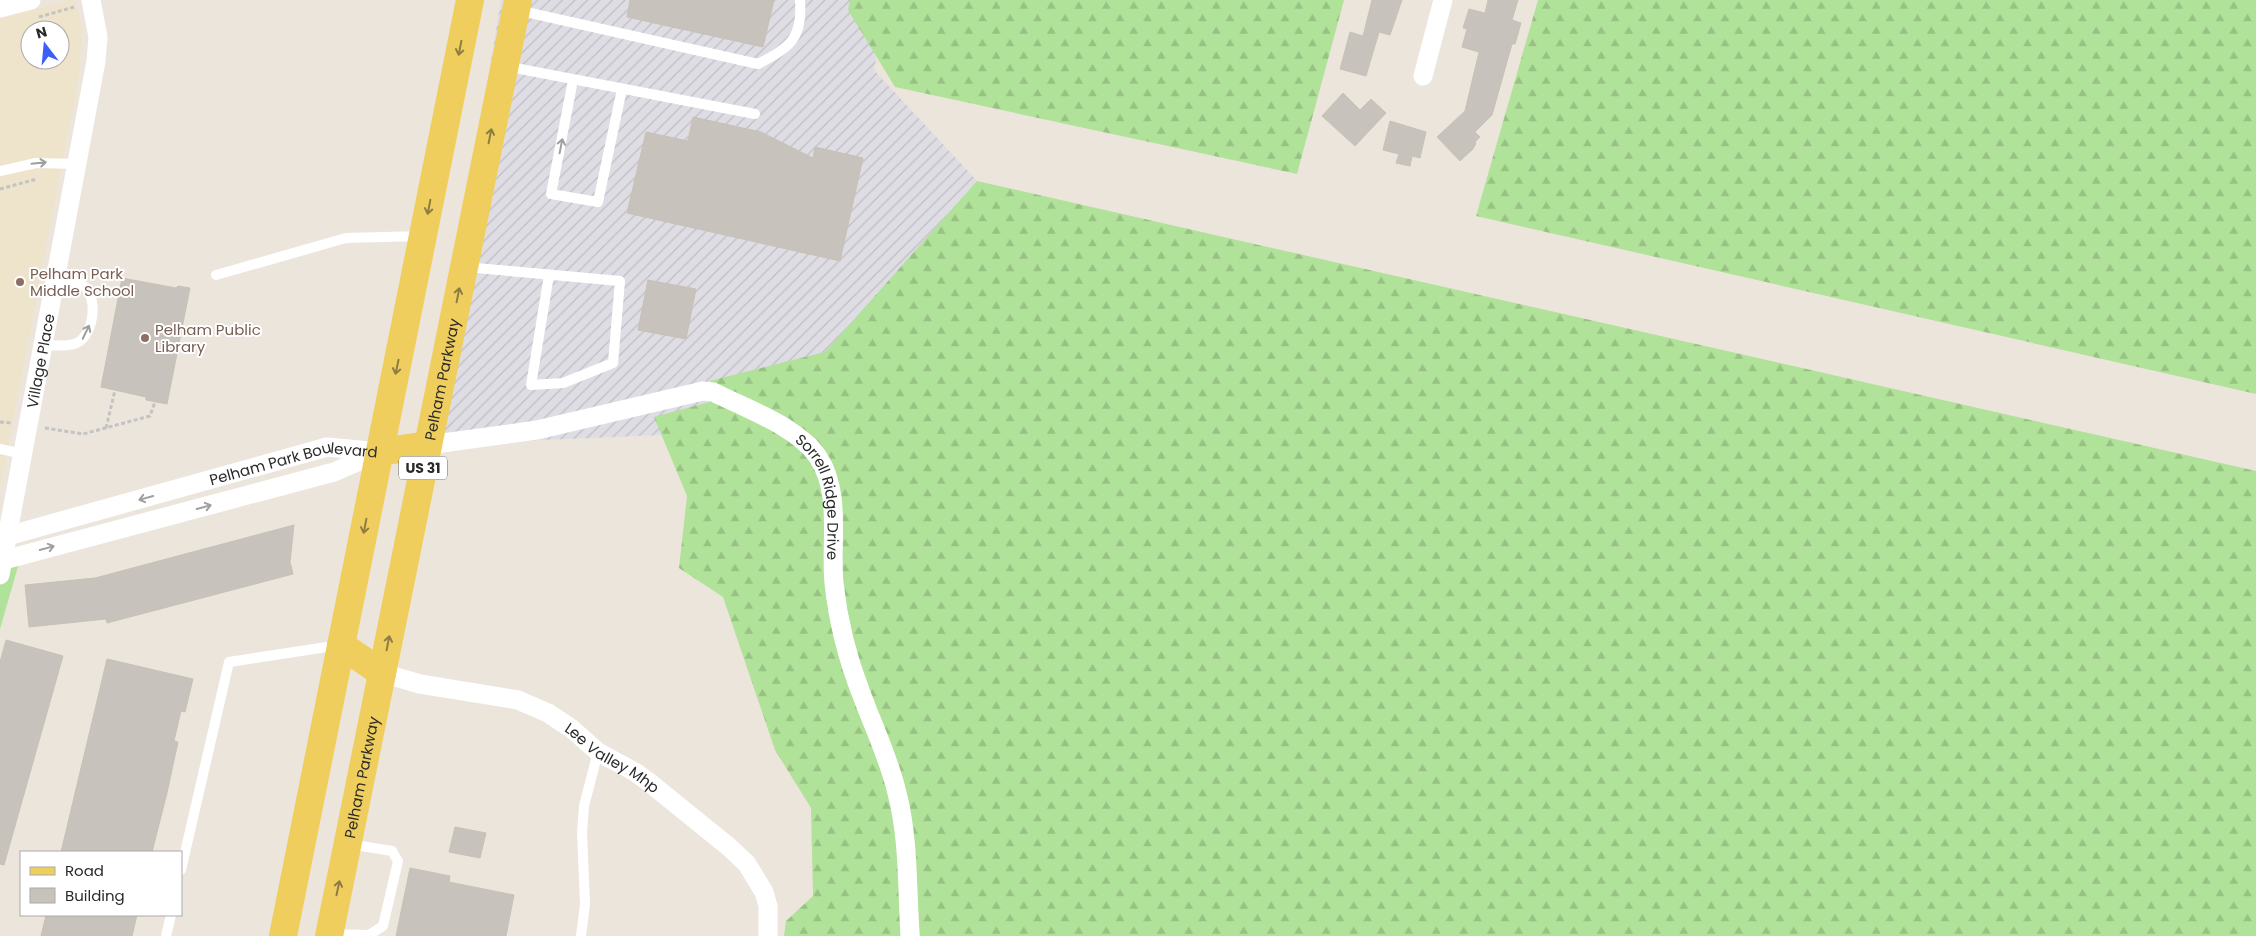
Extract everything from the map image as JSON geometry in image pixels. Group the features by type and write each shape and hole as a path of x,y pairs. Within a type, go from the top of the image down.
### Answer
{"main road":[{"name":"US 31","path":"283,936 470,0"},
{"name":"Pelham Parkway","path":"329,935 517,5"},
{"path":"380,452 428,445"},
{"path":"341,644 382,673"}],"street":[{"path":"0,8 31,0"},
{"path":"1423,76 1443,0"},
{"name":"Village Place","path":"1,565 3,537 28,425 96,61 98,37 91,1"},
{"name":"Sorrell Ridge Drive","path":"428,445 537,430 703,391 713,392 791,430 806,441 826,470 831,486 834,580 842,636 860,692 897,793 904,836 910,936"},
{"name":"Pelham Park Boulevard","path":"3,537 327,448 380,452"},
{"name":"Pelham Park Boulevard","path":"1,565 334,472 380,452"},
{"name":"Lee Valley Mhp","path":"382,673 420,684 518,700 548,713 572,729 598,752 642,778 729,847 747,864 764,892 768,906 768,936"}],"lane":[{"path":"517,5 758,64 786,49 802,22 800,0"},
{"path":"504,66 755,114"},
{"path":"573,80 551,194 598,202 622,89"},
{"path":"0,171 36,163 78,164"},
{"path":"216,275 346,238 424,236"},
{"path":"464,267 620,281 613,363 563,382 531,385 549,275"},
{"path":"43,345 75,344 86,335 89,327 92,300 87,288 73,281 56,278"},
{"path":"0,450 22,454"},
{"path":"182,866 229,662 341,644"},
{"path":"581,936 585,904 582,833 584,806 598,752"},
{"path":"329,935 368,935 383,926 398,861 392,851 347,844"},
{"path":"166,936 171,916"}],"path":[{"path":"31,20 91,1"},
{"path":"106,428 115,390"},
{"path":"0,422 83,434 150,416 154,402"}],"shaded area":[{"name":"Pelham Park Middle School","path":"74,0 82,27 79,75 0,489 0,18"},
{"path":"501,0 887,0 874,70 977,181 873,426 428,445"}],"green space":[{"path":"850,0 1344,0 1297,174 895,87 848,10"},
{"path":"1538,0 2256,0 2256,394 1476,216"},
{"path":"977,181 2256,471 2256,936 920,936 913,838 845,621 842,575 842,506 832,463 816,439 787,417 709,381 825,352"},
{"path":"713,401 800,444 819,468 827,508 827,574 887,787 899,838 904,936 784,936 786,921 813,896 811,808 775,750 723,597 679,568 687,496 654,417"},
{"path":"19,563 0,629 0,569"}],"building":[{"path":"630,0 774,0 763,47 627,17"},
{"path":"1372,0 1402,0 1390,35 1379,32 1366,76 1340,69 1350,32 1363,36"},
{"path":"1488,0 1518,0 1512,20 1521,23 1515,44 1512,44 1492,115 1475,132 1480,137 1475,142 1473,149 1460,161 1437,137 1465,111 1479,52 1462,47 1467,29 1463,28 1469,9 1485,13"},
{"path":"1343,93 1360,110 1371,99 1386,113 1355,146 1322,116"},
{"path":"693,117 761,132 813,158 815,147 863,158 840,261 627,213 646,132 688,141"},
{"path":"1390,121 1426,132 1420,158 1412,156 1410,166 1396,163 1399,154 1383,150"},
{"name":"Pelham Public Library","path":"122,278 176,288 178,286 190,288 167,404 146,400 146,397 101,387"},
{"path":"648,280 696,289 686,339 638,330"},
{"path":"294,525 290,562 293,574 107,623 106,619 29,627 25,585 95,578"},
{"path":"6,640 63,656 4,865 0,864 0,662"},
{"path":"107,659 193,679 185,712 181,711 174,741 178,742 152,851 61,851"},
{"path":"455,827 486,833 480,858 449,852"},
{"path":"410,868 450,876 449,882 514,895 506,936 396,936"},
{"path":"46,916 137,916 132,936 41,936"}],"place":[{"name":"Pelham Park Middle School","path":"20,282"},
{"name":"Pelham Public Library","path":"145,338"}]}
